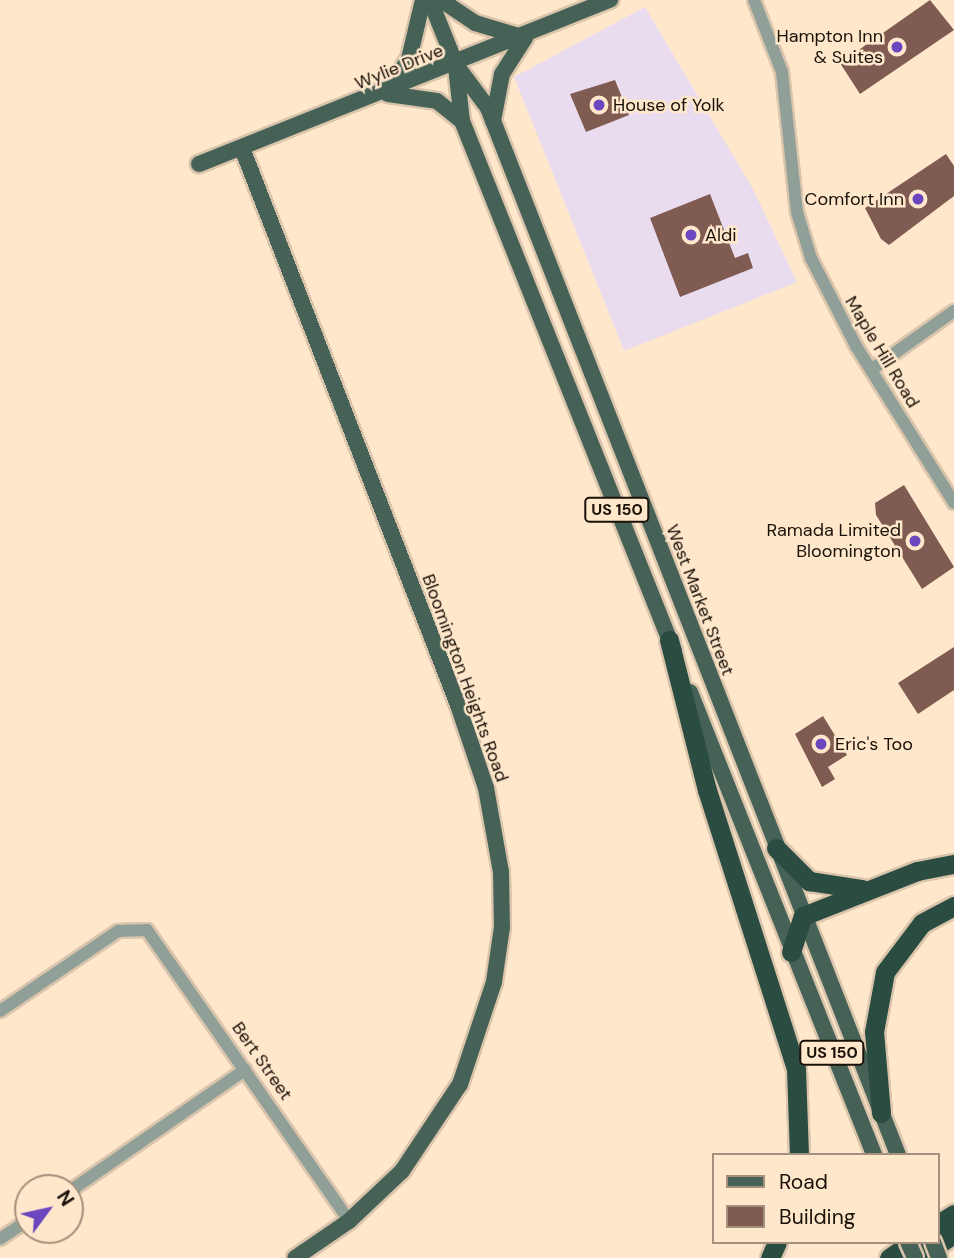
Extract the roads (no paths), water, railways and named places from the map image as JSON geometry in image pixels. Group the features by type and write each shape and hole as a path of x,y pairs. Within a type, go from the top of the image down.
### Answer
{"highway":[{"path":"669,640 707,790 796,1069 799,1153"},
{"path":"776,848 809,881 870,890"},
{"path":"792,952 803,916 870,890 954,864"},
{"path":"881,1113 874,1032 885,972 922,923 954,906"},
{"path":"889,1258 907,1244"},
{"path":"916,1258 938,1244"}],"main road":[{"path":"423,0 409,59 386,93 437,101 461,121"},
{"name":"West Market Street","path":"430,0 456,65 493,121 897,1153"},
{"path":"441,0 475,23 525,38 502,74 493,121"},
{"name":"Wylie Drive","path":"199,164 525,38 610,0"},
{"name":"West Market Street","path":"456,65 461,121 872,1153"},
{"name":"Bloomington Heights Road","path":"243,148 458,705 486,788 499,849 498,957 472,1058 416,1152 349,1221 295,1258"}],"street":[{"name":"Maple Hill Road","path":"754,0 782,72 797,212 822,285 871,370 954,503"},
{"path":"871,370 954,311"},
{"name":"Bert Street","path":"0,1011 118,932 140,928 166,953 349,1221"},
{"path":"84,1181 245,1070"}],"place":[{"name":"Hampton Inn & Suites","path":"897,47"},
{"name":"House of Yolk","path":"599,105"},
{"name":"Comfort Inn","path":"918,199"},
{"name":"Aldi","path":"691,235"},
{"name":"Ramada Limited Bloomington","path":"915,541"},
{"name":"Eric's Too","path":"821,744"}]}
